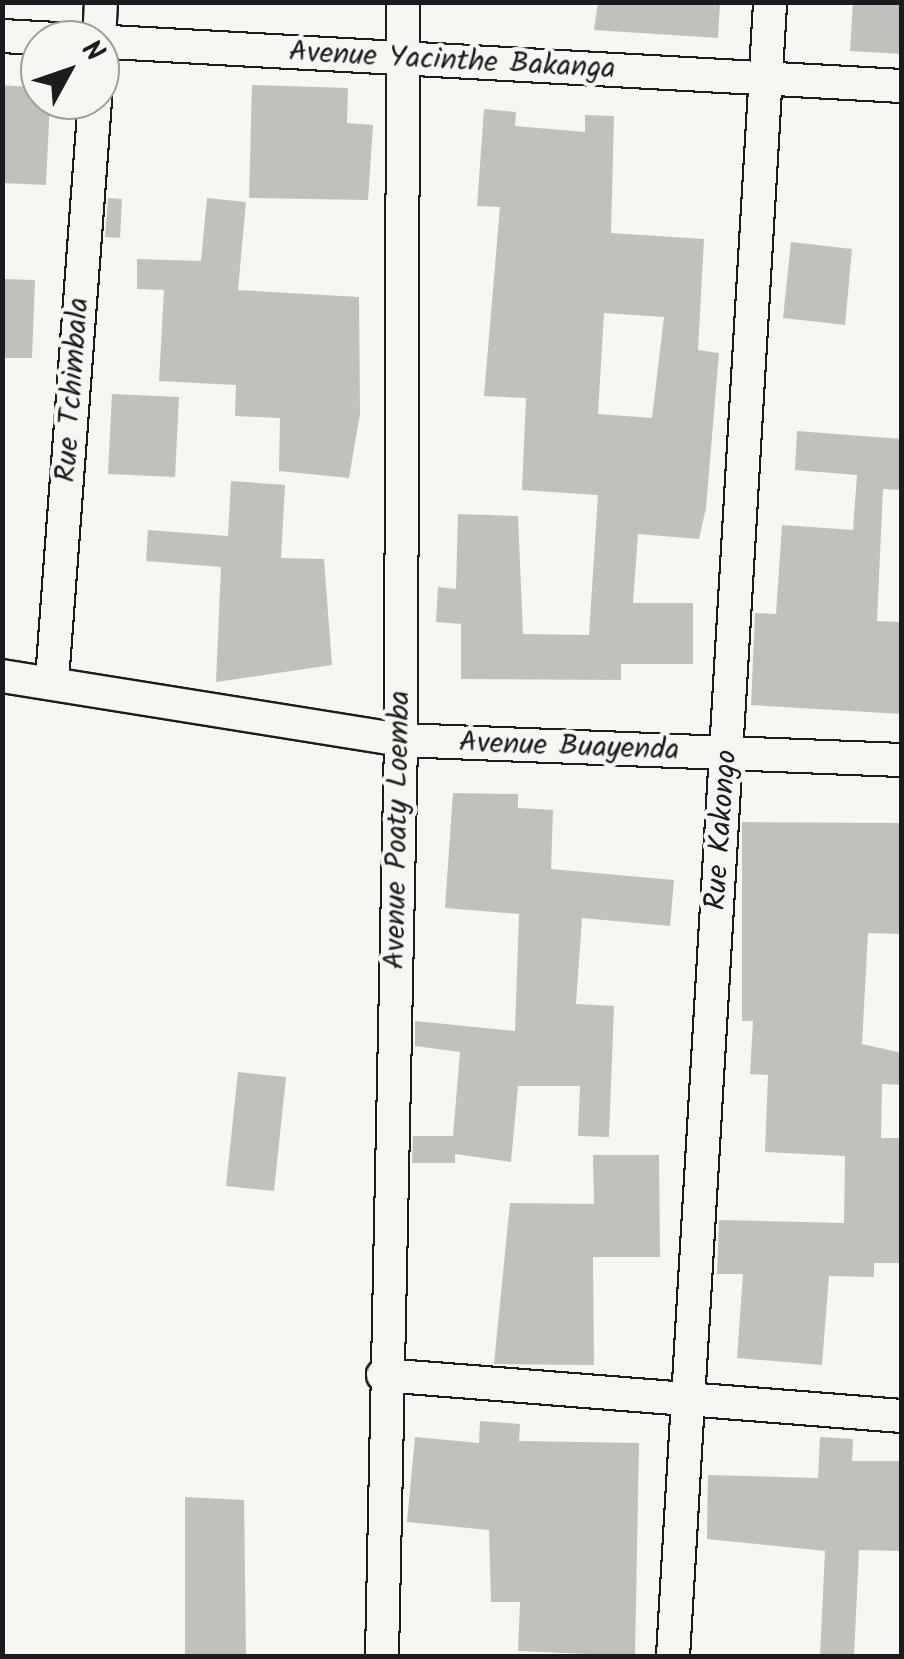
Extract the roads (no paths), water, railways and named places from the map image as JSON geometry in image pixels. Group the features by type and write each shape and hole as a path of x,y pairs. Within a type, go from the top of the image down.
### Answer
{"street":[{"name":"Avenue Poaty Loemba","path":"382,1656 389,1600 383,1375 402,740 403,2"},
{"name":"Rue Kakongo","path":"673,1656 682,1401 727,753 770,2"},
{"name":"Avenue Yacinthe Bakanga","path":"120,40 402,60 902,86"},
{"name":"Rue Tchimbala","path":"52,680 93,120"},
{"name":"Avenue Buayenda","path":"2,676 52,680 402,740 902,760"},
{"path":"383,1375 902,1416"}]}
